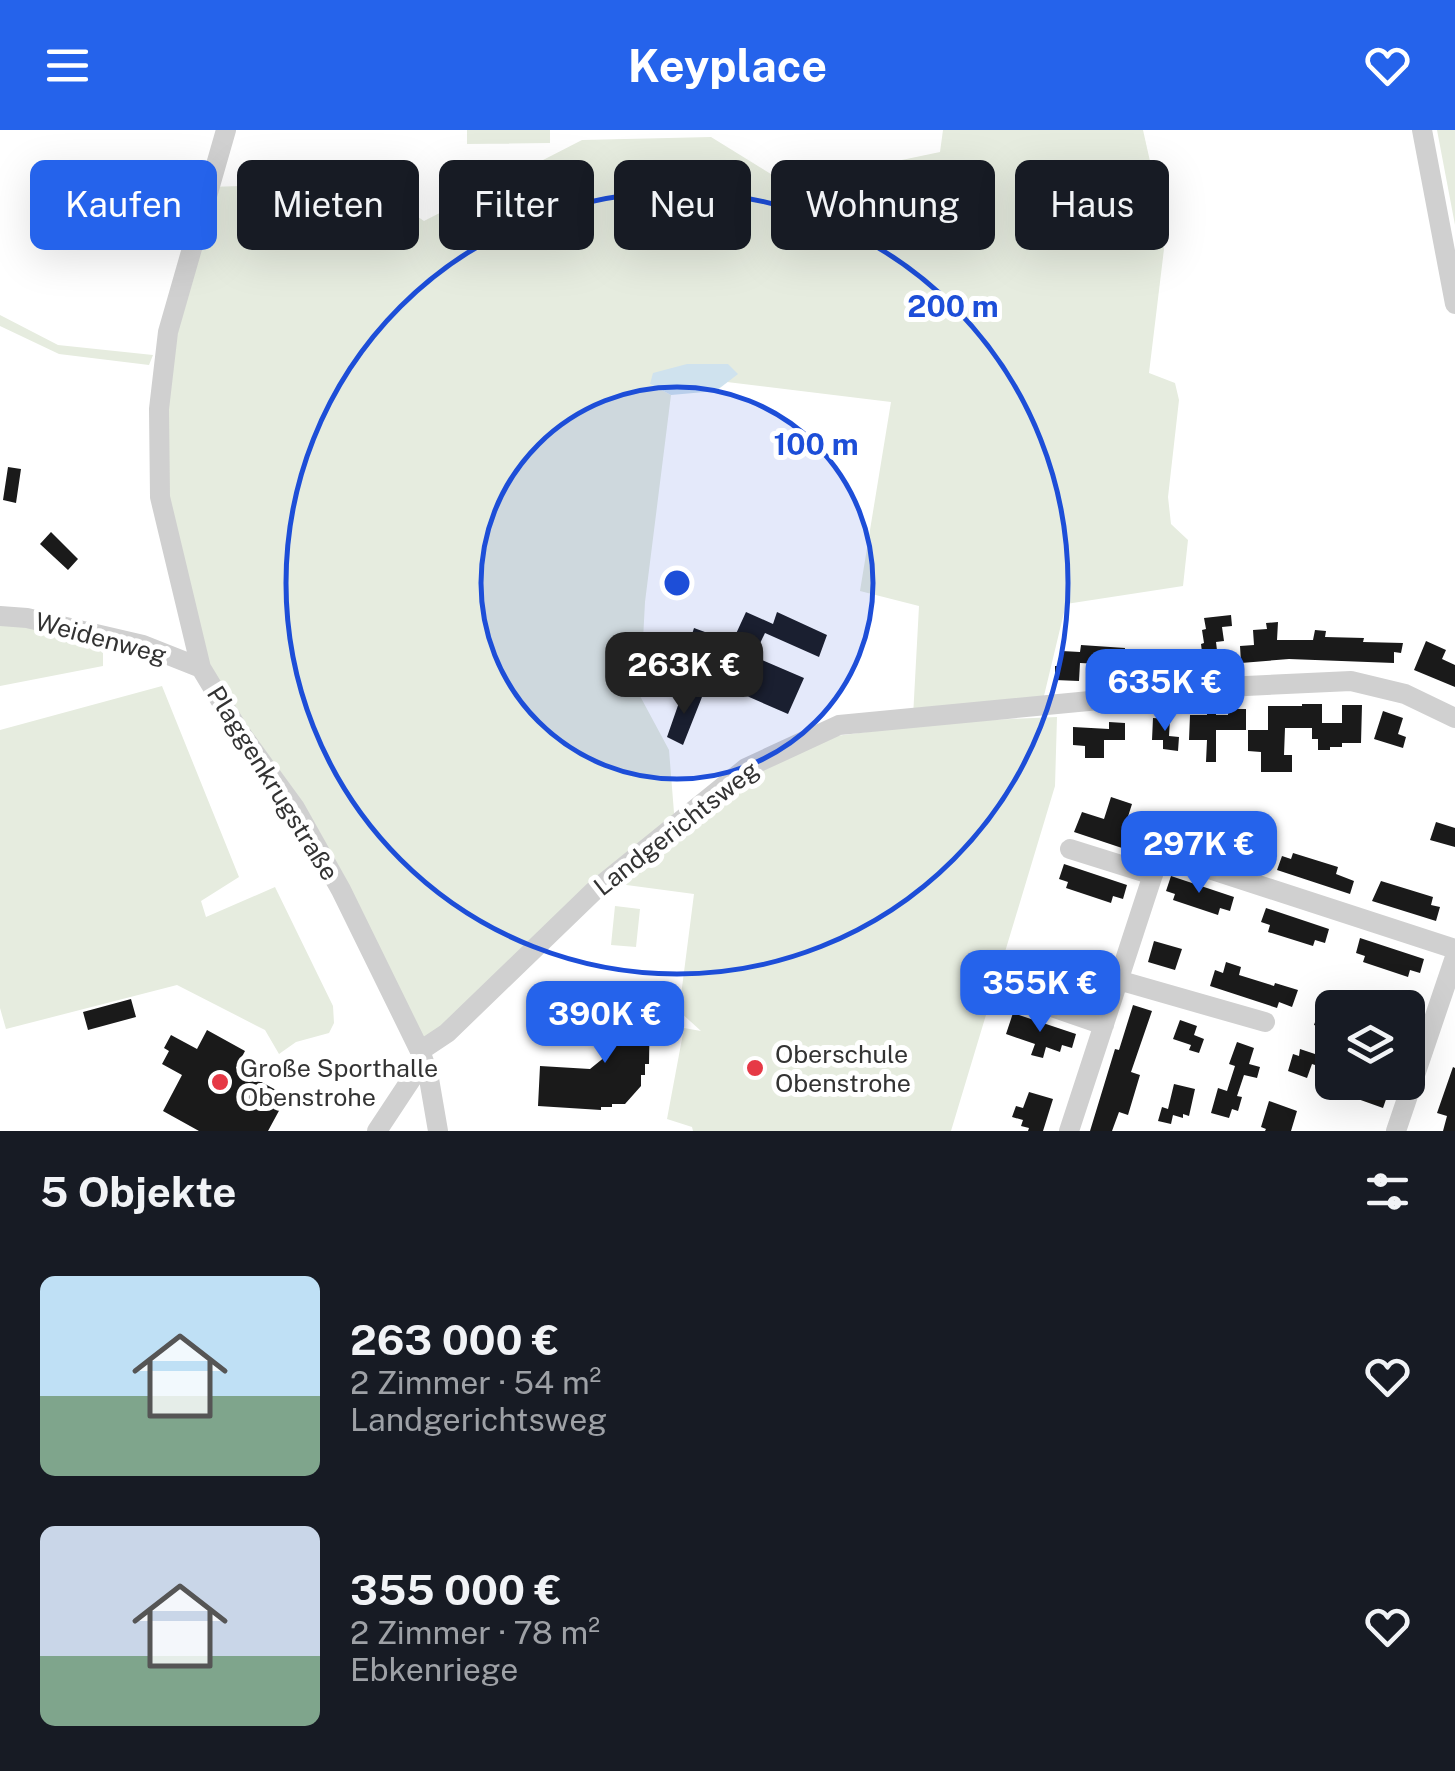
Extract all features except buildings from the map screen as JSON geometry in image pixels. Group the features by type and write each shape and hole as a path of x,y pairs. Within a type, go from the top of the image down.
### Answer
{"street":[{"name":"Plaggenkrugstraße","path":"226,130 168,332 159,409 160,498 200,668 239,731 295,808 341,890 420,1051 438,1131"},
{"path":"1422,130 1455,304"},
{"name":"Weidenweg","path":"0,616 27,618 143,645 200,668"},
{"name":"Landgerichtsweg","path":"420,1051 447,1033 594,890 746,768 839,725 1246,686 1351,681 1405,694 1455,718"},
{"path":"1070,848 1152,875"},
{"path":"1069,1131 1160,853 1455,949"},
{"path":"1396,1131 1451,984 1455,957"},
{"path":"1118,980 1265,1022"},
{"path":"1020,996 1104,1025"},
{"path":"377,1131 414,1076 428,1073"}],"shaded area":[{"path":"467,130 550,130 550,143 467,144"},
{"path":"943,130 1143,130 1150,160 1015,160 1015,250 1164,250 1149,373 1175,383 1179,400 1168,497 1171,524 1188,540 1183,586 1066,604 1043,700 913,717 919,606 860,591 891,402 727,382 650,384 671,395 645,602 640,696 669,750 675,825 420,1051 341,890 201,668 160,497 159,416 196,250 217,250 217,187 237,186 237,250 419,250 419,218 424,221 439,213 439,250 594,250 594,160 543,160 582,140 711,137 748,160 614,160 614,250 751,250 751,162 771,174 771,250 995,250 995,160 902,160 940,152"},
{"path":"1437,130 1455,130 1455,225"},
{"path":"0,315 58,345 153,355 149,365 59,354 0,326"},
{"path":"0,622 27,625 103,646 103,666 0,686"},
{"path":"162,686 239,877 201,901 206,917 275,887 333,1006 334,1023 329,1033 296,1042 279,1054 265,1030 177,985 6,1029 0,1008 0,730"},
{"path":"1057,717 1055,786 951,1131 693,1131 692,1127 667,1119 684,1028 701,1031 679,1011 694,894 619,884 757,773 836,736 943,722"},
{"path":"615,906 640,909 636,947 611,945"}],"water":[{"path":"687,364 728,364 738,374 716,391 671,395 650,384 653,373"}],"place":[{"name":"Oberschule Obenstrohe","path":"755,1068"},
{"name":"Große Sporthalle Obenstrohe","path":"220,1082"}]}
